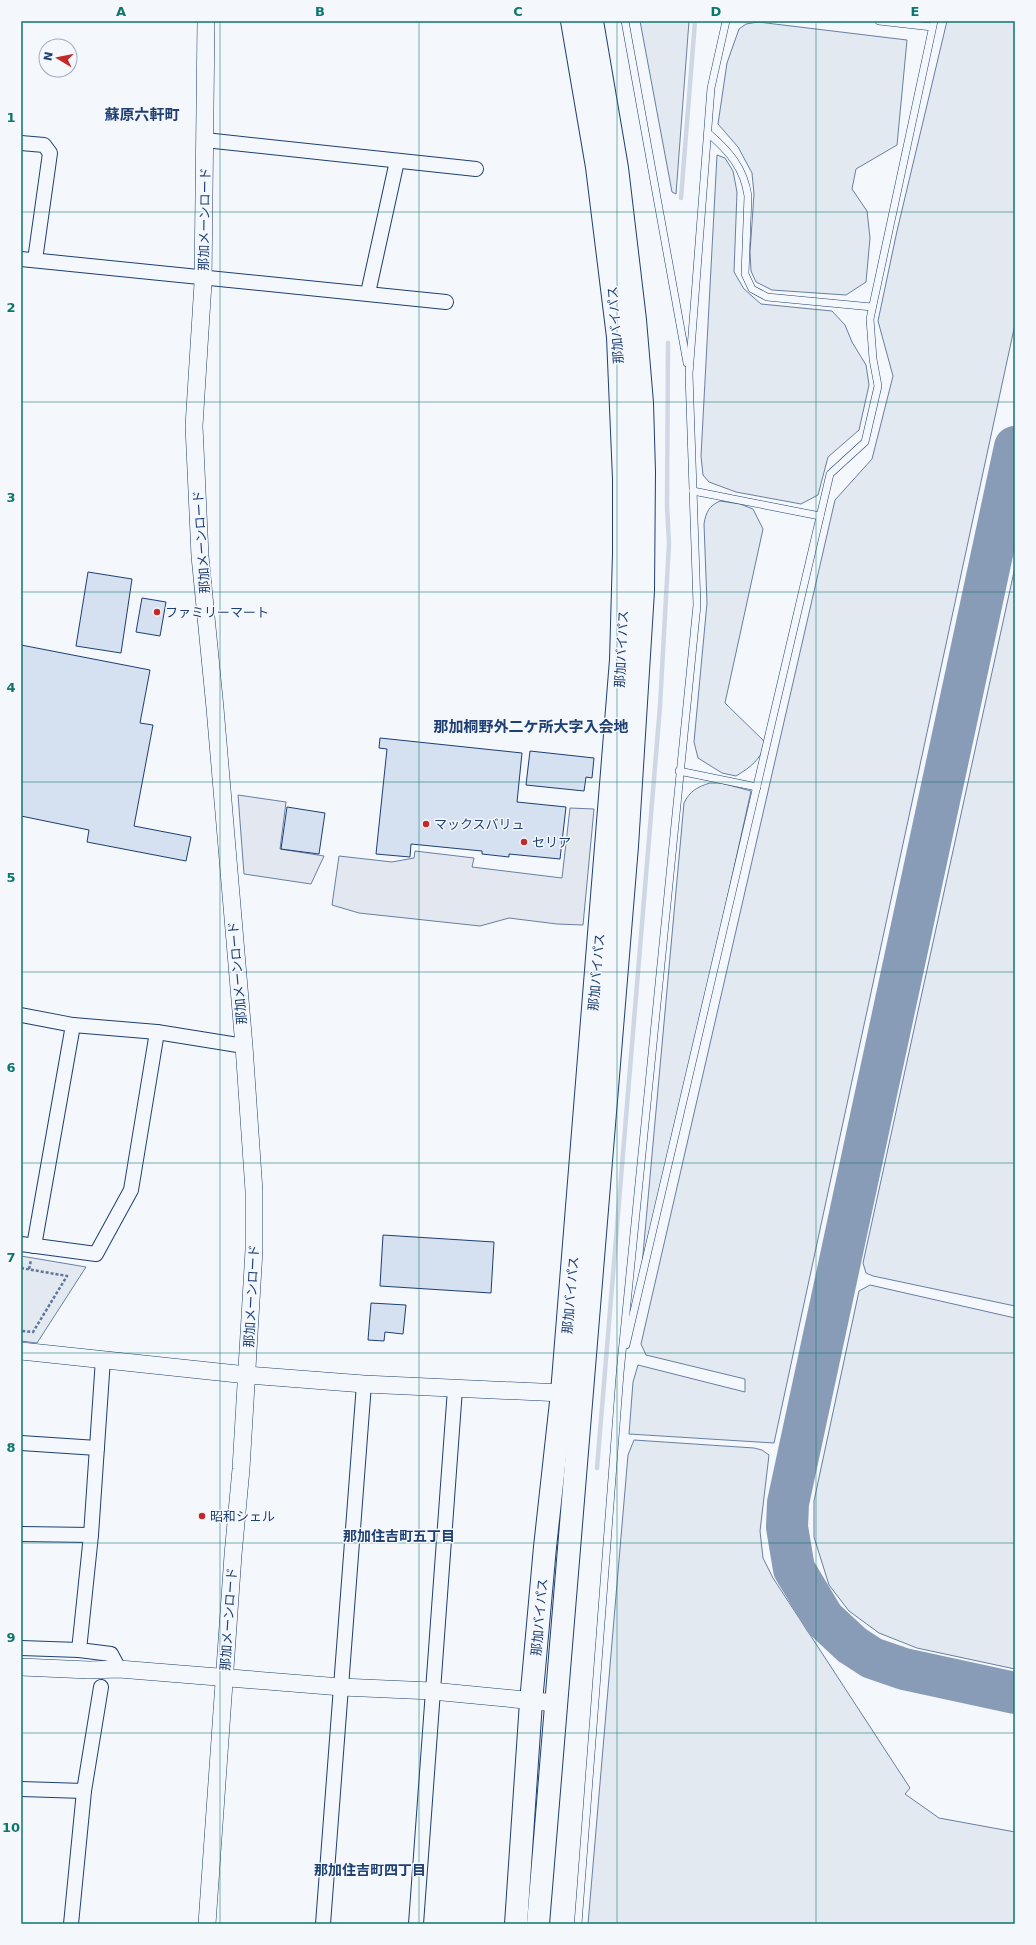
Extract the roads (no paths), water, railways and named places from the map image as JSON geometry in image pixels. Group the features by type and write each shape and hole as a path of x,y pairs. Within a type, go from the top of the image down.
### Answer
{"highway":[{"name":"那加バイパス","path":"516,1924 531,1702 545,1547 562,1393 621,660 624,546 624,463 618,337 603,210 572,21"},
{"name":"那加バイパス","path":"538,1924 626,854 643,591 642,403 635,320 618,168 592,21"}],"street":[{"name":"那加メーンロード","path":"206,21 203,276 194,426 200,556 215,708 244,1046 254,1191 252,1293 247,1375 207,1924"},
{"path":"205,140 476,169"},
{"path":"21,143 44,145 50,153 35,260"},
{"path":"368,293 397,161"},
{"path":"21,259 203,276 446,302"},
{"path":"21,1016 73,1025 157,1032 244,1046"},
{"path":"73,1025 27,1245 96,1254 131,1190 157,1032"},
{"path":"21,1351 247,1375 364,1384 562,1393"},
{"path":"79,1650 91,1535 103,1359"},
{"path":"323,1924 364,1384"},
{"path":"416,1924 455,1389"},
{"path":"21,1443 97,1448"},
{"path":"21,1534 91,1535"},
{"path":"21,1648 79,1650 111,1654 119,1669"},
{"path":"21,1667 89,1670 119,1669 340,1687 432,1691 531,1702 556,1703"},
{"path":"72,1924 84,1791 101,1687"},
{"path":"21,1789 84,1791"}],"lane":[{"path":"625,21 689,374"},
{"path":"578,1924 620,1373 679,771 697,605 689,374 711,88 726,21"},
{"path":"620,1373 830,474 865,442 878,386 873,359 870,319 933,24 879,21"},
{"path":"708,133 726,148 740,168 746,184 748,196 745,274 752,289 767,297 872,307"},
{"path":"693,491 820,516"},
{"path":"679,771 757,787"}],"waterway":[{"path":"681,198 695,21"},
{"path":"597,1468 660,706 669,543 667,506 668,343"}],"place":[{"name":"ファミリーマート","path":"157,612"},
{"name":"マックスバリュ","path":"426,824"},
{"name":"セリア","path":"524,842"},
{"name":"昭和シェル","path":"202,1516"}],"district":[{"name":"蘇原六軒町","path":"142,115"},
{"name":"那加桐野外二ケ所大字入会地","path":"531,727"},
{"name":"那加住吉町五丁目","path":"399,1536"},
{"name":"那加住吉町四丁目","path":"370,1870"}]}
